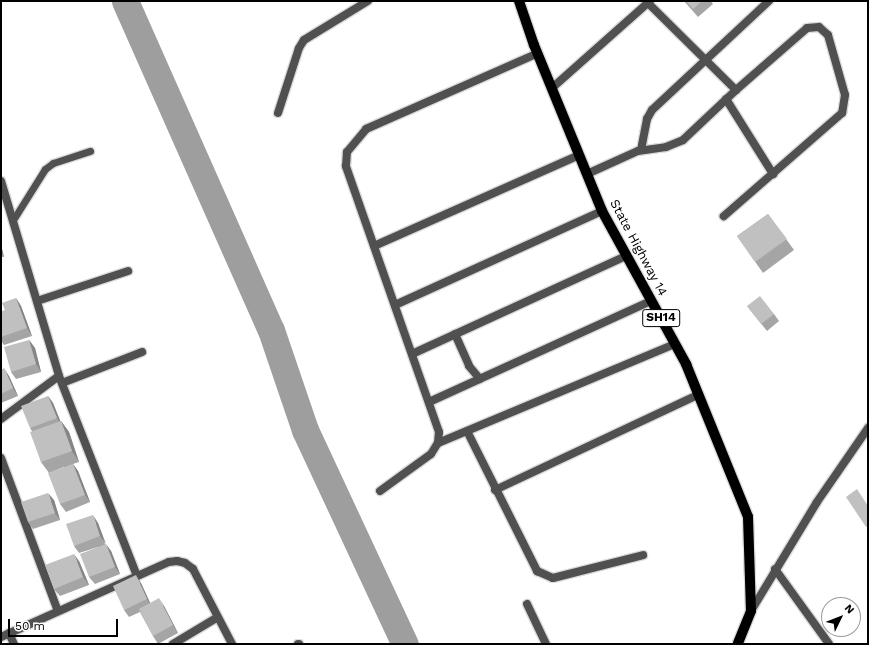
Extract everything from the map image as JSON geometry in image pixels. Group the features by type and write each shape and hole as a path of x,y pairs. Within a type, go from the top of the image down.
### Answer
{"main road":[{"name":"State Highway 14","path":"521,2 538,53 602,211 675,344 698,395 748,518 751,611 738,644"}],"street":[{"path":"278,113 299,48 304,40 312,33 368,1"},
{"path":"641,150 648,114 769,1"},
{"path":"552,88 649,2 736,90"},
{"path":"587,174 641,150 666,148 683,140 726,99 807,28 819,27 828,35 845,95 842,113 774,174 724,216"},
{"path":"380,491 431,454 438,443 439,432 346,166 347,152 356,138 366,129 538,53"},
{"path":"726,99 774,174"},
{"path":"374,246 579,155"},
{"path":"1,181 61,379 137,576"},
{"path":"395,305 602,211"},
{"path":"412,354 626,256"},
{"path":"37,301 128,271"},
{"path":"429,402 651,301"},
{"path":"455,334 469,366 480,379"},
{"path":"438,443 675,344"},
{"path":"1,419 61,379 142,352"},
{"path":"495,490 698,395"},
{"path":"751,611 816,502 868,428"},
{"path":"467,431 531,564 544,575 553,578 643,555"},
{"path":"1,458 58,611"},
{"path":"14,644 5,635 168,562 185,563 193,569 232,644"},
{"path":"775,569 829,644"},
{"path":"527,604 546,644"},
{"path":"173,644 218,618"}],"lane":[{"path":"13,220 45,169 53,163 90,151"}],"building":[{"path":"686,1 702,1 693,9"},
{"path":"768,214 787,239 755,262 737,236"},
{"path":"760,296 774,314 761,324 747,306"},
{"path":"16,298 27,328 1,337 1,312 5,310 2,303"},
{"path":"29,340 36,364 11,372 4,347"},
{"path":"4,368 13,388 1,394 1,370"},
{"path":"48,396 57,418 30,428 21,406"},
{"path":"61,421 72,451 41,462 30,432"},
{"path":"73,464 85,495 60,504 48,473"},
{"path":"857,489 868,506 868,526 866,527 846,497"},
{"path":"48,493 55,513 28,522 21,502"},
{"path":"93,515 100,536 74,546 66,524"},
{"path":"106,544 115,567 89,577 80,554"},
{"path":"74,554 83,577 54,589 45,565"},
{"path":"136,575 147,599 124,610 113,586"},
{"path":"159,598 173,625 153,636 139,609"}],"waterway":[{"path":"125,1 271,330 305,430 405,644"}]}
